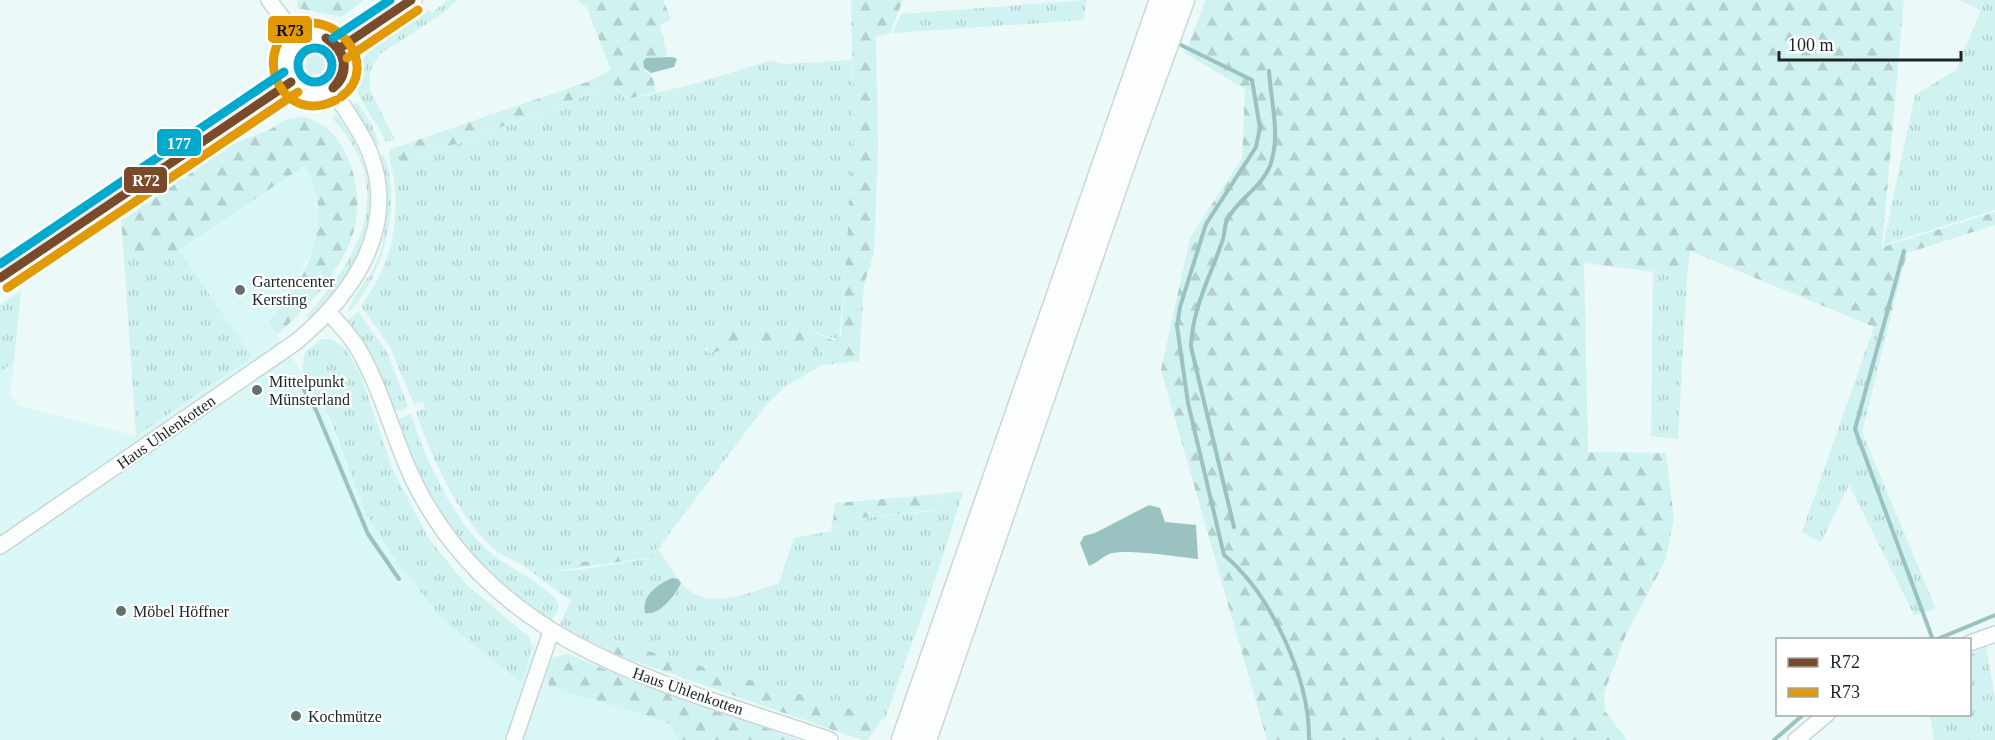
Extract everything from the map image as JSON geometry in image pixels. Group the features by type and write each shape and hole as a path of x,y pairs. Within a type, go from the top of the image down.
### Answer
{"highway":[{"path":"904,740 1162,0"},
{"path":"924,740 1130,141 1182,0"}],"main road":[{"path":"340,48 411,0"},
{"path":"308,36 323,36 340,48 345,63 344,73 332,89 322,94 310,94 299,90 291,82 286,71 286,59 290,49 299,40 308,36"},
{"path":"0,278 291,82"}],"street":[{"path":"269,0 299,40"},
{"name":"Haus Uhlenkotten","path":"0,546 296,342 329,313 350,287 368,256 377,223 378,199 375,172 366,146 332,89"},
{"name":"Haus Uhlenkotten","path":"329,313 349,336 364,359 408,472 444,533 489,585 551,632 613,664 830,740"},
{"path":"514,740 551,632"},
{"path":"1971,643 1995,634"},
{"path":"1796,740 1825,716"}],"shaded area":[{"path":"672,57 677,59 674,67 651,73 644,68 643,62 646,58"},
{"path":"304,165 318,193 320,209 316,242 294,288 268,322 321,402 365,512 395,559 442,619 520,682 532,646 687,719 679,740 0,740 0,372 14,362 10,395 18,406 136,436 252,357 179,250"},
{"path":"1149,505 1160,508 1165,522 1196,525 1198,559 1139,552 1116,552 1106,555 1089,566 1080,543 1084,536 1095,533"},
{"path":"672,578 678,579 681,583 671,599 656,611 645,613 644,607 648,596 656,587"}],"green space":[{"path":"297,0 364,0 342,17 297,8"},
{"path":"448,0 457,0 443,13 380,54 370,71 370,90 395,140 386,142 357,89 357,74 362,62 381,41 429,10 432,13"},
{"path":"577,0 663,0 671,19 660,25 667,54 664,57 646,58 643,62 644,70 653,77 656,92 628,99 610,86 402,164 397,147 587,82 611,70 587,8"},
{"path":"851,0 903,0 890,33 876,36 878,151 874,253 864,284 859,361 822,365 824,354 819,350 755,345 707,353 707,346 719,341 724,328 731,323 750,331 808,330 835,341 841,337 854,134"},
{"path":"1086,0 1084,20 893,33 901,14"},
{"path":"1206,0 1904,0 1882,247 1995,212 1995,225 1907,253 1888,327 1874,327 1690,251 1687,276 1584,263 1588,452 1666,453 1674,519 1665,561 1625,637 1604,693 1605,711 1627,740 1267,740 1161,370 1190,238 1242,158 1245,89 1185,53"},
{"path":"1959,0 1995,0 1995,210 1883,245 1915,95 1956,70 1981,10"},
{"path":"414,12 416,15 365,45 375,35"},
{"path":"301,21 346,30 322,31 298,23"},
{"path":"284,33 281,58 276,72 269,81 268,73"},
{"path":"308,41 325,43 338,56 336,78 326,87 312,90 304,88 291,70 294,52"},
{"path":"359,49 360,53 349,97 348,79"},
{"path":"852,60 854,134 852,201 839,340 808,330 750,331 735,325 716,344 707,346 705,351 766,345 800,346 824,354 822,365 783,388 766,405 658,549 555,567 529,568 557,572 664,558 678,579 675,578 646,601 644,611 649,614 659,610 681,583 691,592 715,599 741,595 779,583 794,538 831,531 832,521 934,511 942,493 963,492 940,565 885,719 610,640 606,649 561,627 571,600 522,565 498,552 471,524 459,507 448,488 416,412 425,408 423,401 414,404 390,347 361,306 379,278 390,249 396,203 390,150 397,146 403,164 611,86 624,97 631,99 698,83 768,61 784,64"},
{"path":"260,82 265,86 228,113 240,95"},
{"path":"299,98 324,105 331,110 296,102 285,105 282,102 285,99"},
{"path":"277,102 277,109 255,123 241,127"},
{"path":"357,102 372,125 380,145 375,145 353,105"},
{"path":"336,114 354,141 365,168 370,196 368,222 361,248 348,273 330,297 308,320 307,315 343,269 356,245 364,220 367,195 364,170 352,144 332,118"},
{"path":"305,117 327,128 342,146 349,161 356,188 357,212 352,236 343,258 313,298 277,335 268,322 295,287 313,248 318,228 318,207 314,186 304,166 179,250 124,257 121,221 235,143 267,131 289,118"},
{"path":"383,154 389,172 391,193 386,237 371,280 348,313 355,296 374,268 383,242 386,213 380,157"},
{"path":"179,250 252,357 136,436 124,257"},
{"path":"1653,272 1687,276 1678,439 1651,436"},
{"path":"21,291 14,362 0,372 0,305"},
{"path":"358,311 388,354 408,407 398,411 392,406 349,320"},
{"path":"1874,327 1888,327 1862,432 1936,609 1914,615 1849,485 1821,542 1802,532"},
{"path":"322,339 332,340 346,349 361,375 392,468 429,539 466,584 530,638 532,646 521,683 442,619 395,559 365,512 330,419 302,372 305,352"},
{"path":"411,414 424,451 454,509 478,542 557,600 559,608 551,622 532,610 495,579 461,543 447,524 419,477 398,424 400,418"},
{"path":"941,494 934,510 833,521 835,503"},
{"path":"658,549 664,558 646,558 535,574 528,568 555,567"},
{"path":"610,640 883,718 868,740 862,740 620,656 606,649"},
{"path":"1986,647 1995,697 1995,740 1934,740 1930,716 1971,716 1971,654"},
{"path":"568,654 630,680 799,740 679,740 671,725 656,718 550,687 547,676 550,665 557,657"}],"waterway":[{"path":"1181,45 1252,80 1260,128 1256,147 1206,224 1180,307 1177,326 1188,403 1224,555 1257,592 1284,639 1303,691 1308,716 1309,740"},
{"path":"1234,527 1191,347 1192,333 1202,293 1223,240 1227,220 1261,181 1270,166 1275,131 1269,71"},
{"path":"1904,251 1855,429 1932,638"},
{"path":"298,380 316,410 368,534 399,579"},
{"path":"1940,638 1995,615"},
{"path":"1774,740 1802,716"}],"transit line":[{"name":"177","path":"333,38 390,0"},
{"name":"R72","path":"340,48 411,0"},
{"name":"R73","path":"347,58 418,10"},
{"name":"R73","path":"336,100 317,106 301,104 288,96 279,84 274,70 274,55 279,41 290,30 306,24 322,24 336,31 347,41 355,55 357,70 353,84 341,97"},
{"name":"R72","path":"326,38 338,48 344,61 343,76 333,88"},
{"name":"R72","path":"326,38 338,49 343,61 341,74 333,88"},
{"name":"177","path":"315,48 327,53 332,65 327,77 315,82 303,77 298,65 303,53 315,48"},
{"name":"177","path":"0,264 284,72"},
{"name":"R72","path":"0,278 291,82"},
{"name":"R73","path":"7,288 298,92"}],"place":[{"name":"Gartencenter Kersting","path":"240,290"},
{"name":"Mittelpunkt Münsterland","path":"257,390"},
{"name":"Möbel Höffner","path":"121,611"},
{"name":"Kochmütze","path":"296,716"}]}
